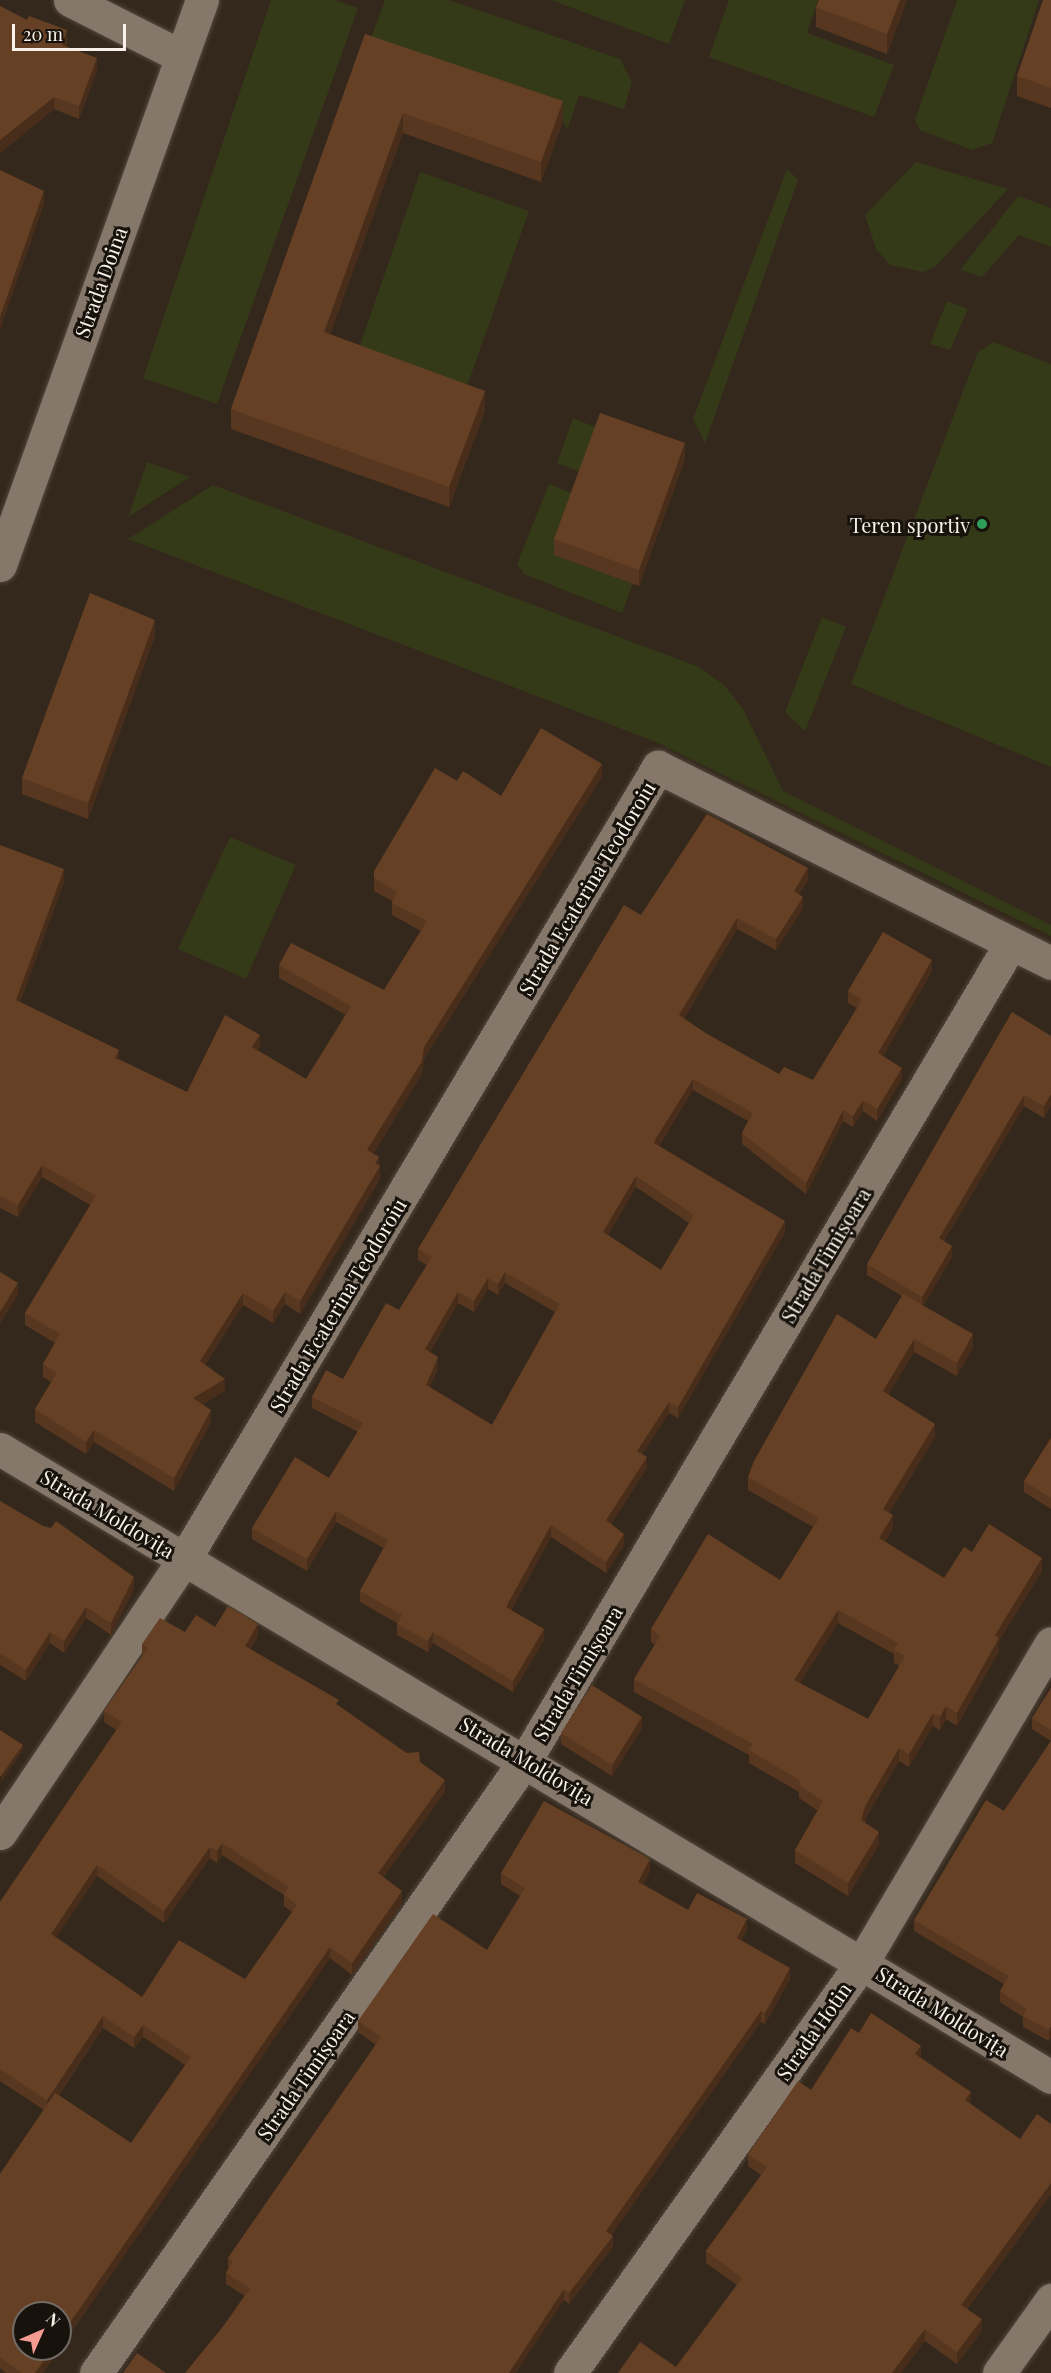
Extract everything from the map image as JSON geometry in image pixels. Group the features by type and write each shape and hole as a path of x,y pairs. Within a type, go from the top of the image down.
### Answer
{"street":[{"path":"70,0 181,56"},
{"name":"Strada Doina","path":"0,565 202,0"},
{"name":"Strada Ecaterina Teodoroiu","path":"0,1833 185,1558 658,767 1011,942"},
{"path":"1011,942 1051,963"},
{"name":"Strada Timișoara","path":"96,2373 526,1759 1011,942"},
{"name":"Strada Moldovița","path":"0,1449 526,1759 863,1961 1051,2077"},
{"name":"Strada Hotin","path":"570,2373 863,1961 1051,1643"},
{"path":"999,2373 1051,2300"}],"green space":[{"path":"271,0 334,0 358,8 217,404 143,378"},
{"path":"385,0 449,0 620,59 632,82 624,109 579,95 567,130 563,121 365,54"},
{"path":"551,0 685,0 669,44"},
{"path":"729,0 818,0 807,33 894,65 874,117 709,57"},
{"path":"957,0 1039,0 992,143 972,150 920,130 915,120"},
{"path":"916,162 1008,189 936,266 923,272 890,265 876,249 865,215"},
{"path":"787,169 798,180 705,443 693,419"},
{"path":"420,172 529,211 466,389 358,351"},
{"path":"1018,196 1051,208 1051,247 1019,235 982,277 960,270"},
{"path":"947,301 968,309 950,350 930,344"},
{"name":"Teren sportiv","path":"994,342 1051,364 1051,767 851,684 978,352"},
{"path":"573,418 600,429 583,473 557,463"},
{"path":"147,462 190,477 128,517"},
{"path":"549,484 576,495 554,555 633,583 622,613 524,574 517,564"},
{"path":"213,485 699,667 724,685 743,709 783,791 1051,925 1051,936 656,742 128,539"},
{"path":"822,617 846,627 805,731 785,712"},
{"path":"230,837 296,865 246,979 178,949"}],"building":[{"path":"819,0 900,0 887,34 816,7"},
{"path":"1043,0 1051,0 1051,88 1017,76"},
{"path":"0,6 27,20 29,16 67,30 62,45 97,58 79,106 54,97 0,140"},
{"path":"365,34 563,101 541,162 403,113 324,332 485,391 449,487 231,409"},
{"path":"0,170 44,191 0,317"},
{"path":"600,413 685,443 639,570 554,539"},
{"path":"90,593 155,620 88,803 22,778"},
{"path":"541,728 602,764 424,1047 422,1061 367,1150 379,1157 375,1163 380,1166 300,1301 285,1292 273,1311 243,1293 200,1361 225,1379 193,1398 211,1410 174,1478 94,1430 86,1442 35,1409 57,1373 43,1364 60,1334 25,1313 96,1196 42,1165 18,1205 0,1196 0,845 64,869 16,1000 119,1050 115,1058 187,1092 225,1015 260,1035 252,1047 306,1079 351,1006 279,965 291,943 384,990 427,921 392,903 397,892 374,878 374,871 435,768 457,781 463,771 501,796"},
{"path":"707,814 808,868 794,891 803,897 776,939 737,918 679,1015 707,1034 779,1074 784,1067 813,1080 862,1000 848,991 883,932 932,960 878,1053 902,1068 877,1109 863,1100 853,1116 843,1110 806,1183 742,1133 753,1113 693,1079 656,1138 654,1143 785,1221 678,1407 669,1402 637,1451 647,1457 606,1520 624,1534 606,1562 551,1525 506,1607 544,1629 513,1681 433,1632 428,1641 397,1624 402,1615 360,1591 388,1540 336,1511 307,1559 252,1528 295,1457 329,1478 363,1423 312,1397 326,1370 343,1379 386,1303 399,1310 432,1257 418,1249 624,905 641,915","holes":["636,1176 694,1215 661,1270 603,1232","505,1272 560,1304 492,1425 426,1385 438,1357 425,1349 458,1292 474,1301 488,1278 498,1284"]},
{"path":"1012,1012 1051,1036 1051,1094 1044,1106 1024,1095 939,1238 952,1246 922,1297 867,1264"},
{"path":"0,1272 18,1283 0,1312"},
{"path":"903,1294 973,1334 957,1363 914,1339 883,1391 935,1424 883,1509 893,1515 879,1538 944,1578 964,1547 972,1552 989,1524 1042,1558 995,1635 999,1638 957,1713 946,1706 940,1717 933,1713 909,1754 899,1748 865,1806 861,1820 879,1832 848,1883 795,1850 823,1801 799,1785 801,1781 749,1750 753,1744 634,1679 660,1636 651,1629 708,1534 780,1580 819,1518 748,1477 754,1461 837,1314 876,1339","holes":["838,1610 898,1643 894,1650 905,1656 868,1719 794,1680"]},
{"path":"1051,1438 1051,1498 1024,1481"},
{"path":"0,1501 43,1526 51,1528 56,1521 134,1577 111,1623 86,1607 64,1641 50,1632 26,1670 0,1653"},
{"path":"228,1606 258,1624 245,1646 339,1700 336,1704 406,1753 419,1752 420,1762 445,1780 378,1873 402,1891 352,1963 330,1947 72,2320 72,2301 12,2301 12,2361 44,2361 35,2373 22,2373 0,2357 0,2174 55,2093 131,2143 191,2057 143,2025 134,2037 103,2016 47,2100 0,2069 0,1902 122,1722 104,1711 148,1648 142,1644 160,1618 185,1632 196,1615 215,1627","holes":["222,1843 289,1887 284,1895 297,1905 245,1979 179,1940 142,1997 51,1934 97,1865 164,1911 210,1847 217,1851"]},
{"path":"592,1685 642,1717 612,1765 561,1733"},
{"path":"1051,1688 1051,1730 1032,1718"},
{"path":"0,1730 23,1745 1,1776 0,1776"},
{"path":"1051,1741 1051,2026 1049,2030 1023,2016 1027,2009 1000,1991 1009,1976 914,1920 986,1800 1004,1811"},
{"path":"544,1801 650,1859 638,1882 688,1910 697,1893 747,1919 737,1938 790,1968 765,2013 761,2011 606,2231 613,2236 569,2293 564,2289 509,2373 185,2373 225,2324 250,2288 226,2273 233,2261 228,2258 381,2037 358,2021 433,1914 487,1950 525,1888 501,1873"},
{"path":"871,2013 921,2046 915,2054 971,2092 965,2100 1020,2139 1037,2114 1051,2124 1051,2183 961,2305 982,2319 957,2352 925,2329 892,2373 618,2373 640,2342 676,2367 742,2278 706,2251 767,2167 748,2154 798,2081 811,2090 851,2028 859,2033"},
{"path":"137,2353 166,2373 123,2373"}],"place":[{"name":"Teren sportiv","path":"982,524"}]}
